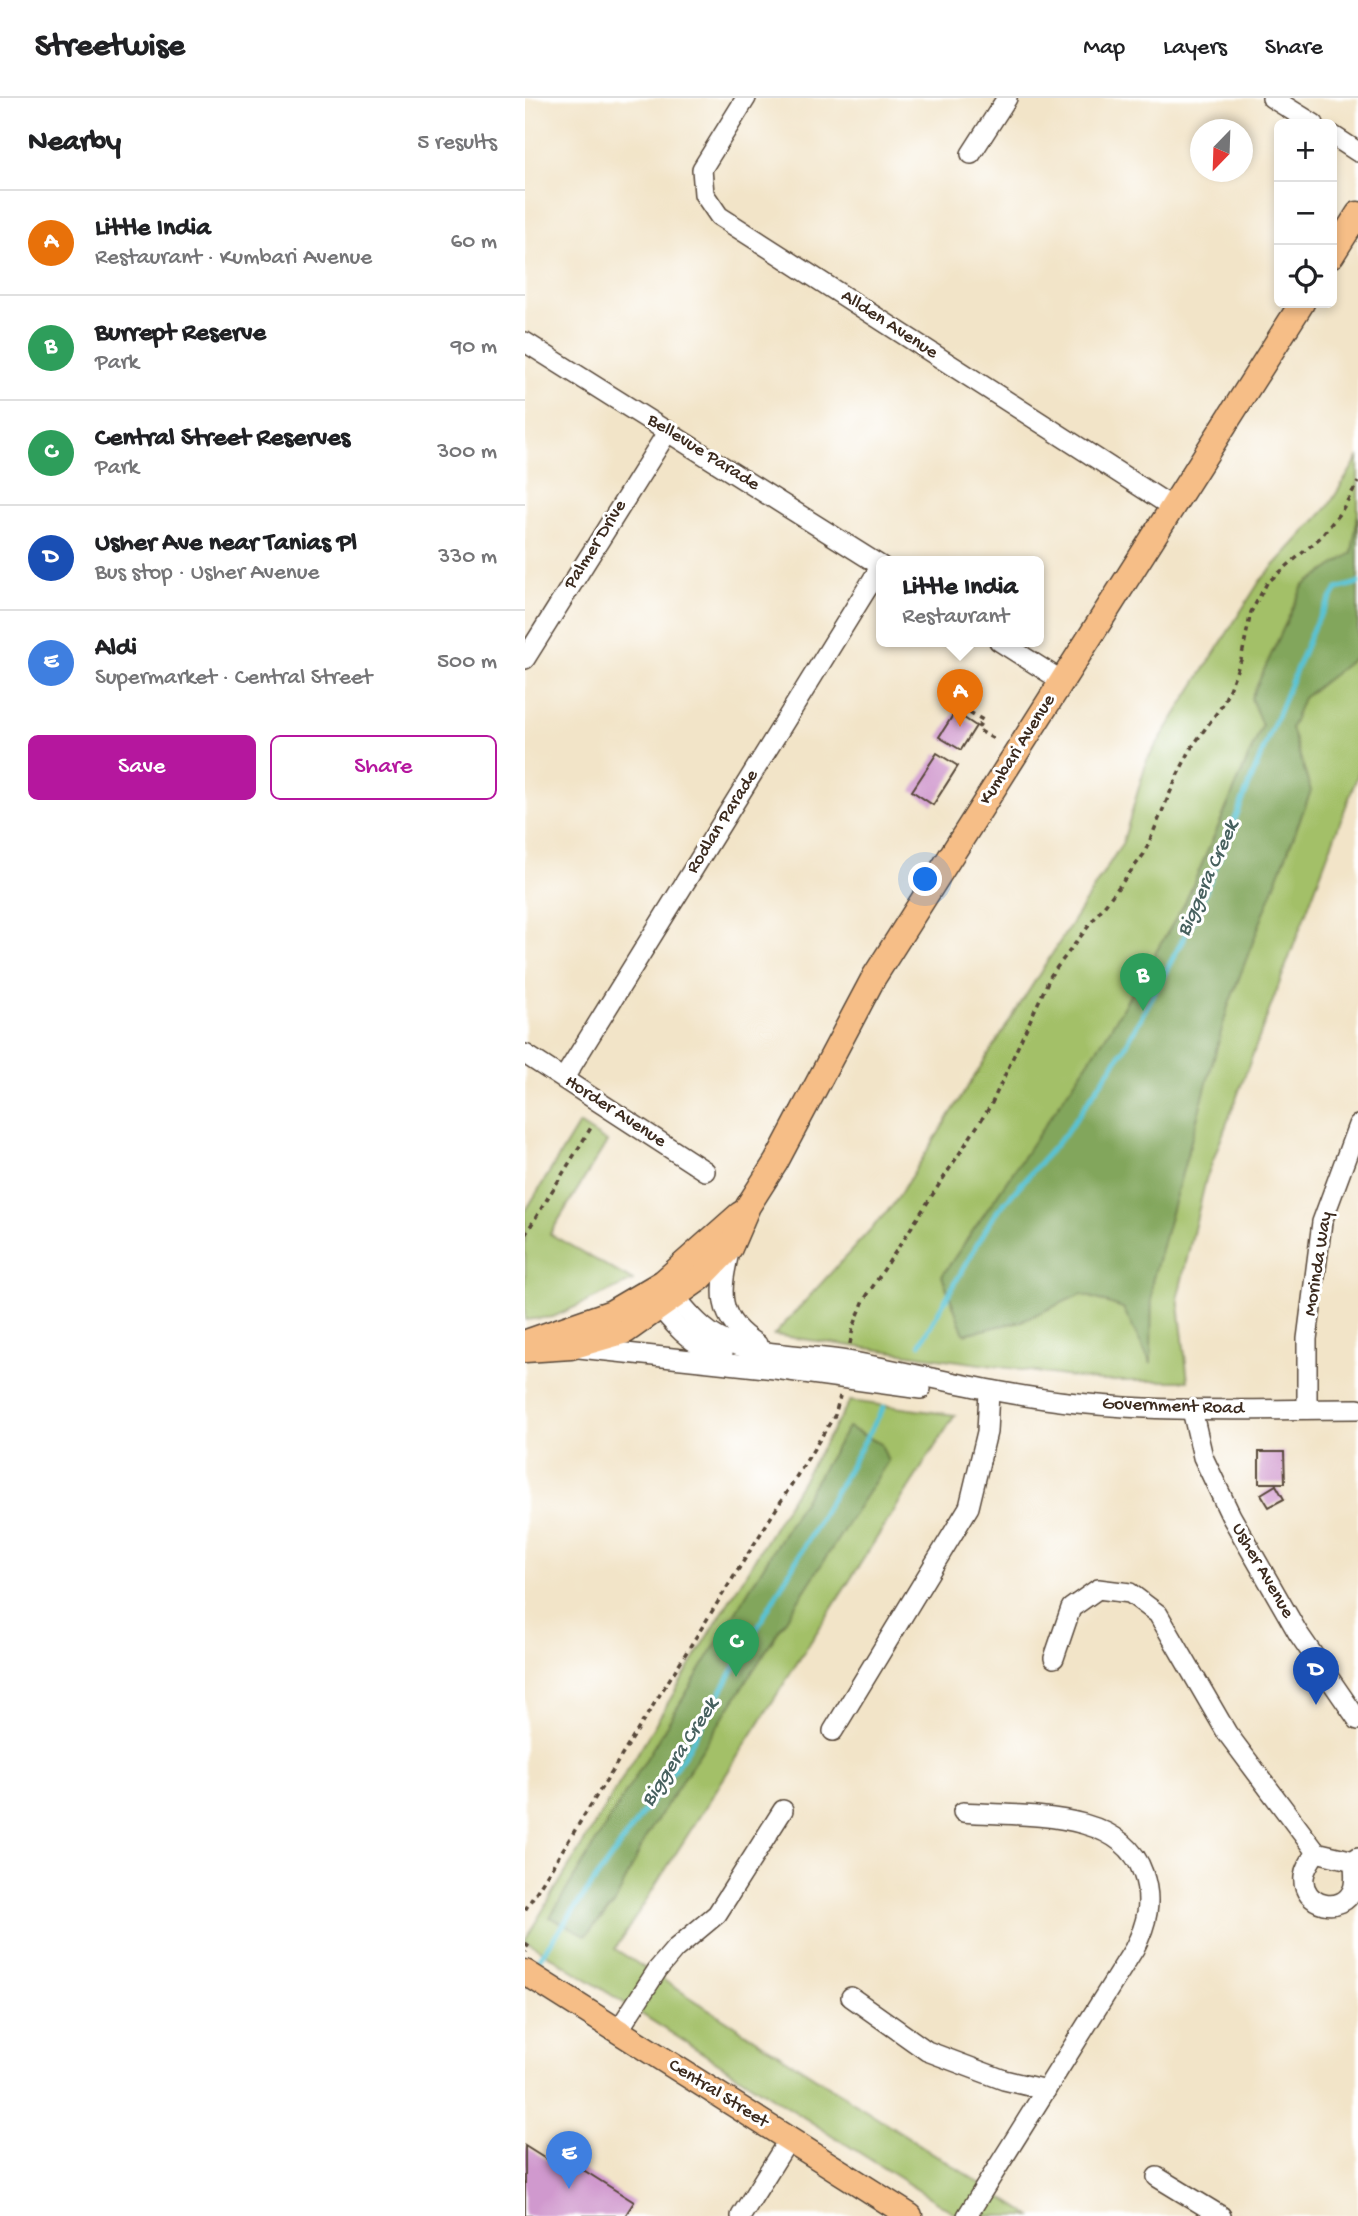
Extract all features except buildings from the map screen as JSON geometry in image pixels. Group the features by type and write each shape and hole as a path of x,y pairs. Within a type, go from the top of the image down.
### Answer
{"main road":[{"path":"1337,247 1358,214"},
{"name":"Kumbari Avenue","path":"662,1295 701,1278 730,1248 748,1206 776,1162 874,977 1299,308"},
{"name":"Kumbari Avenue","path":"662,1295 748,1206"},
{"path":"525,1342 662,1295"},
{"name":"Government Road","path":"525,1350 571,1347 626,1331 662,1295"},
{"name":"Central Street","path":"525,1972 910,2216"}],"street":[{"name":"Allden Avenue","path":"746,98 702,169 704,194 719,216 1172,507"},
{"path":"971,154 1007,98"},
{"path":"1272,98 1306,119"},
{"path":"1337,138 1358,152"},
{"name":"Bellevue Parade","path":"525,342 876,563"},
{"name":"Palmer Drive","path":"525,659 668,431"},
{"name":"Rodlan Parade","path":"564,1078 876,574"},
{"path":"1008,647 1062,681"},
{"name":"Horder Avenue","path":"525,1054 705,1171"},
{"name":"Morinda Way","path":"1307,1409 1307,1339 1322,1222 1358,1125"},
{"name":"Government Road","path":"730,1248 722,1284 725,1308 736,1331 778,1361"},
{"name":"Government Road","path":"662,1295 722,1340 778,1361"},
{"name":"Government Road","path":"571,1347 778,1361 846,1371 927,1390 989,1391 1078,1403 1192,1410 1358,1409"},
{"path":"833,1731 968,1507 987,1432 989,1391"},
{"name":"Usher Avenue","path":"1192,1410 1203,1457 1231,1516 1298,1633 1358,1720"},
{"path":"1054,1658 1071,1608 1098,1589 1130,1593 1158,1614 1227,1733 1316,1852 1356,1859 1355,1881 1350,1895 1338,1904 1323,1905 1310,1897 1304,1883 1306,1868 1316,1852"},
{"path":"618,2031 657,1969 674,1949 717,1914 783,1810"},
{"path":"963,1812 1090,1823 1120,1838 1138,1857 1148,1887 1147,1922 1143,1931 967,2216"},
{"path":"851,1997 927,2051 1005,2080 1046,2090"},
{"path":"741,2216 789,2139"},
{"path":"1157,2177 1221,2216"}],"path":[{"path":"525,1910 835,1415 853,1328 864,1300 991,1104 1051,975 1144,854 1183,765 1223,704 1241,660 1251,612 1267,583 1321,537 1342,510 1358,482"},
{"path":"961,707 983,720 977,729 997,741"},
{"path":"525,1235 592,1126"},
{"path":"525,1944 529,1947 525,1954"}],"green space":[{"path":"1358,458 1358,774 1206,1179 1178,1296 1188,1381 1100,1381 774,1335 893,1205 1123,842 1147,760 1260,581 1328,507"},
{"path":"1358,514 1358,655 1303,698 1291,728 1311,791 1228,1007 1152,1282 1151,1364 1123,1308 1081,1294 1022,1321 964,1334 942,1276 1107,1034 1185,903 1262,726 1251,698 1303,586 1352,553"},
{"path":"579,1124 607,1142 550,1234 633,1281 553,1317 525,1320 525,1212"},
{"path":"850,1401 955,1415 615,1949 1031,2216 959,2216 525,1940"},
{"path":"848,1427 881,1444 888,1461 646,1837 614,1905 586,1935 550,1917"}],"waterway":[{"name":"Biggera Creek","path":"920,1344 994,1215 1066,1133 1124,1049 1195,917 1314,626 1337,589 1358,583"},
{"name":"Biggera Creek","path":"536,1963 685,1754 884,1407"}],"place":[{"name":"Little India","path":"960,727"},
{"name":"Burrept Reserve","path":"1143,1011"},
{"name":"Central Street Reserves","path":"736,1677"},
{"name":"Usher Ave near Tanias Pl","path":"1316,1705"},
{"name":"Aldi","path":"569,2189"}]}
